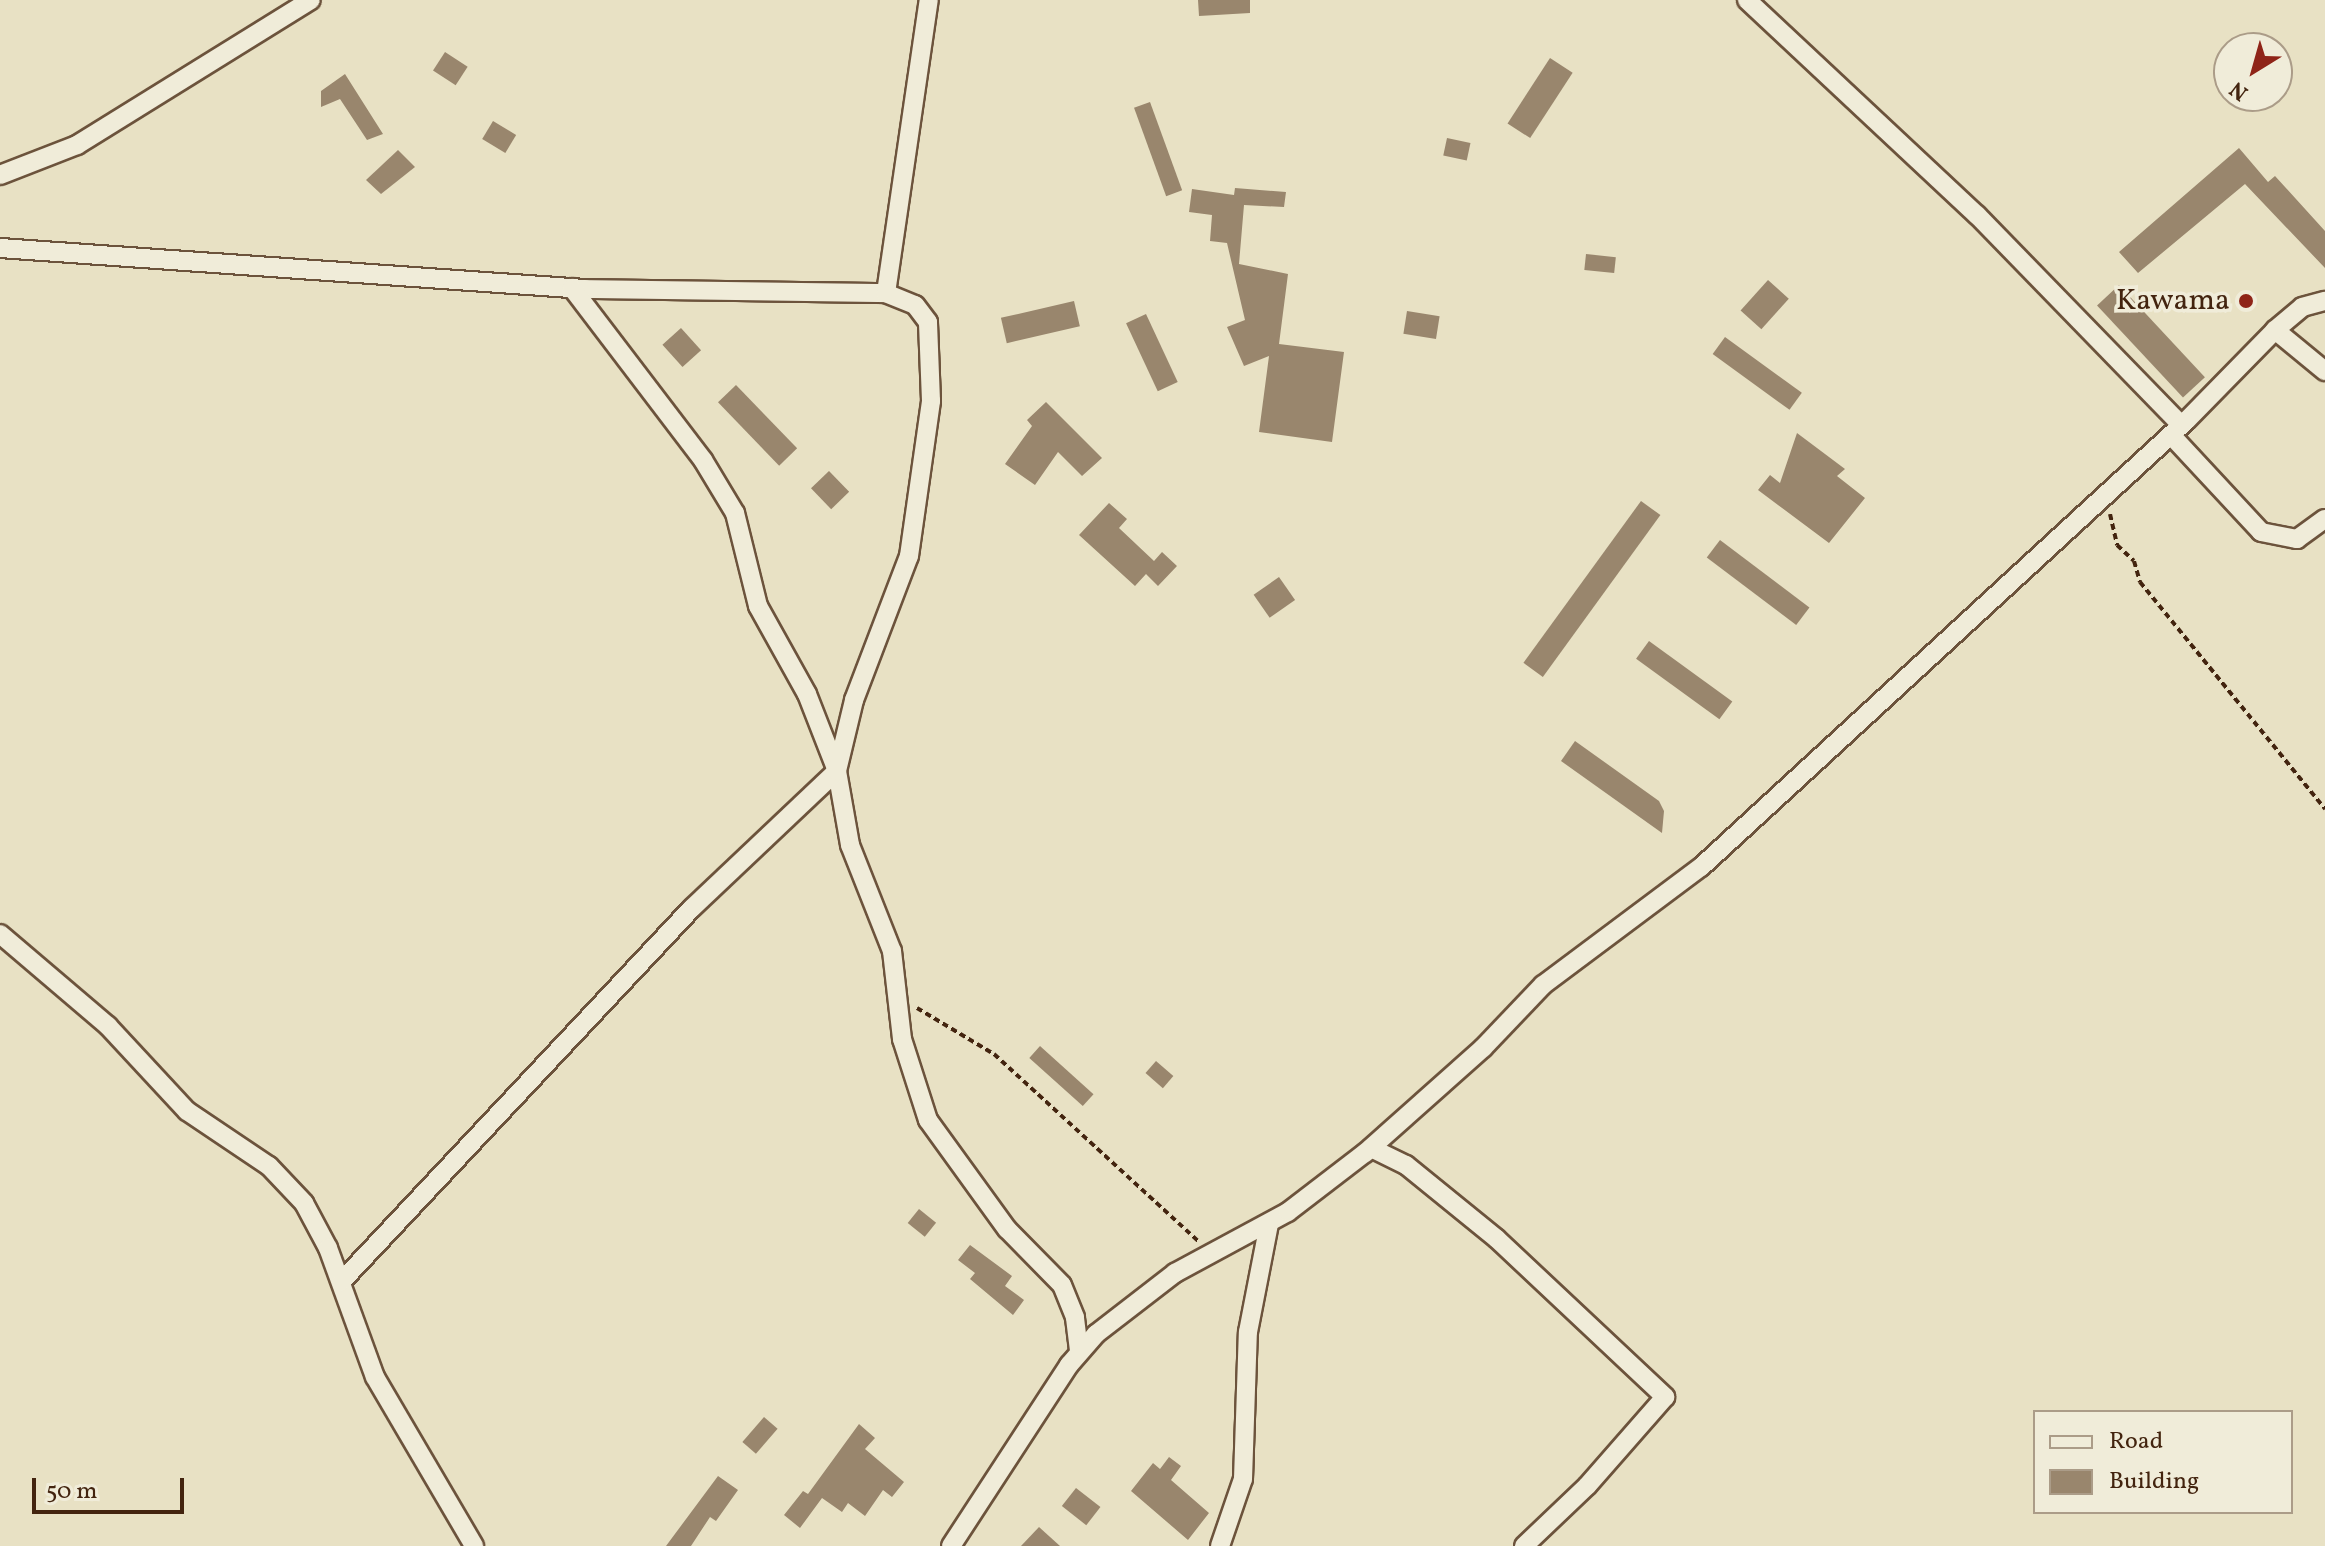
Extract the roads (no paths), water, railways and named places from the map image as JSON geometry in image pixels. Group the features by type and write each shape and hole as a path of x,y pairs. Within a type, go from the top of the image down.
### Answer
{"street":[{"path":"0,175 77,145 311,0"},
{"path":"886,293 929,0"},
{"path":"1747,0 1977,215 2176,430 2261,532 2297,539 2325,519"},
{"path":"0,248 572,288 886,293 915,305 928,322 931,401 909,556 859,685 837,771 692,908 341,1282"},
{"path":"572,288 723,489 735,513 758,606 807,694 837,771 850,845 892,951 902,1039 928,1120 1007,1229 1062,1285 1075,1318 1079,1350"},
{"path":"951,1546 1079,1350 1208,1251 1269,1224 1371,1148 1483,1048 1543,985 1701,867 2176,430 2275,330 2302,307 2325,301"},
{"path":"2275,330 2325,371"},
{"path":"0,934 108,1026 187,1111 288,1183 318,1225 375,1377 474,1546"},
{"path":"1371,1148 1406,1165 1497,1239 1665,1397 1587,1486 1524,1546"},
{"path":"1220,1546 1243,1479 1248,1332 1269,1224"}],"place":[{"name":"Kawama","path":"2246,301"}]}
